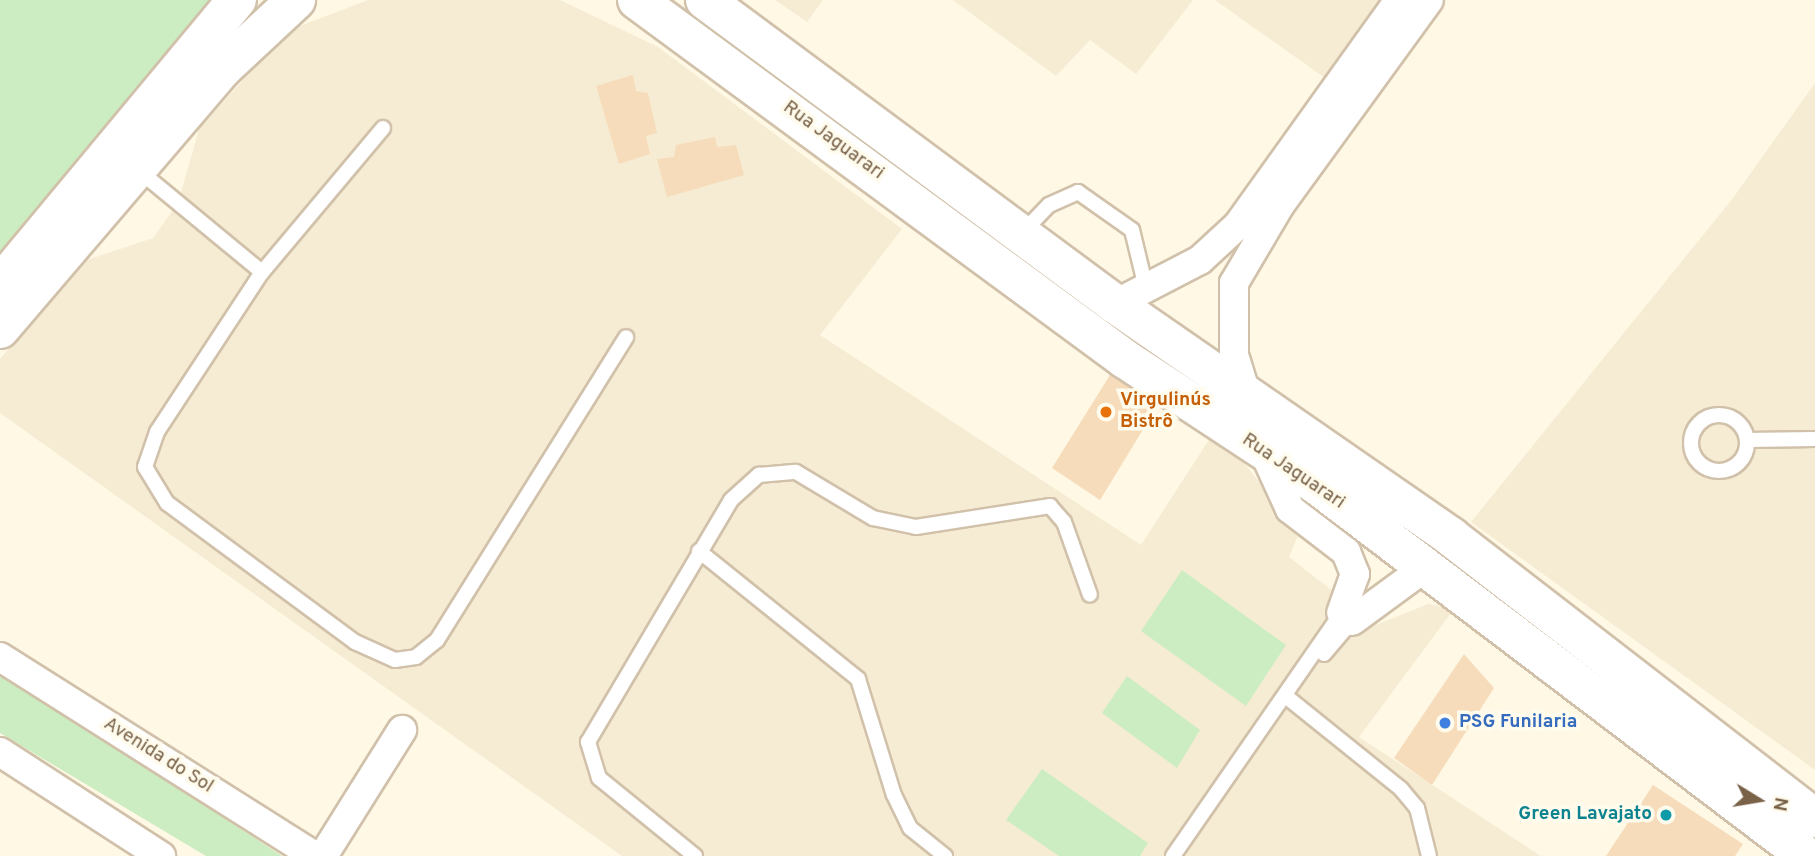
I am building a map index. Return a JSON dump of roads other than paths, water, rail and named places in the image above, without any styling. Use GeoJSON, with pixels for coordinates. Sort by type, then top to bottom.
{"type":"FeatureCollection","features":[{"type":"Feature","properties":{"kind":"main road"},"geometry":{"type":"LineString","coordinates":[[0,285],[237,0]]}},
{"type":"Feature","properties":{"kind":"main road"},"geometry":{"type":"LineString","coordinates":[[0,329],[243,46],[296,0]]}},
{"type":"Feature","properties":{"kind":"main road","name":"Rua Jaguarari"},"geometry":{"type":"LineString","coordinates":[[637,0],[1125,359],[1262,450],[1427,566],[1783,850]]}},
{"type":"Feature","properties":{"kind":"main road","name":"Rua Jaguarari"},"geometry":{"type":"LineString","coordinates":[[705,0],[1021,234],[1131,296],[1248,397],[1451,537],[1807,808]]}},
{"type":"Feature","properties":{"kind":"street"},"geometry":{"type":"LineString","coordinates":[[1131,296],[1200,260],[1238,225],[1415,2]]}},
{"type":"Feature","properties":{"kind":"street"},"geometry":{"type":"LineString","coordinates":[[1248,397],[1234,355],[1234,283],[1280,205],[1415,2]]}},
{"type":"Feature","properties":{"kind":"street"},"geometry":{"type":"LineString","coordinates":[[1200,260],[1234,283]]}},
{"type":"Feature","properties":{"kind":"street"},"geometry":{"type":"LineString","coordinates":[[1262,450],[1290,509],[1346,552],[1355,574],[1346,617]]}},
{"type":"Feature","properties":{"kind":"street"},"geometry":{"type":"LineString","coordinates":[[1346,617],[1427,566]]}},
{"type":"Feature","properties":{"kind":"street","name":"Avenida do Sol"},"geometry":{"type":"LineString","coordinates":[[0,657],[315,856]]}},
{"type":"Feature","properties":{"kind":"street"},"geometry":{"type":"LineString","coordinates":[[323,856],[402,730]]}},
{"type":"Feature","properties":{"kind":"street"},"geometry":{"type":"LineString","coordinates":[[0,752],[161,856]]}},
{"type":"Feature","properties":{"kind":"lane"},"geometry":{"type":"LineString","coordinates":[[383,128],[262,272],[158,432],[146,454],[148,476],[167,503],[355,642],[396,660],[422,655],[437,640],[626,337]]}},
{"type":"Feature","properties":{"kind":"lane"},"geometry":{"type":"LineString","coordinates":[[136,168],[262,272]]}},
{"type":"Feature","properties":{"kind":"lane"},"geometry":{"type":"LineString","coordinates":[[1021,234],[1049,205],[1078,192],[1132,230],[1131,296]]}},
{"type":"Feature","properties":{"kind":"lane"},"geometry":{"type":"LineString","coordinates":[[1724,417],[1738,423],[1747,440],[1741,463],[1720,472],[1697,460],[1690,436],[1705,418],[1724,417]]}},
{"type":"Feature","properties":{"kind":"lane"},"geometry":{"type":"LineString","coordinates":[[1747,440],[1815,439]]}},
{"type":"Feature","properties":{"kind":"lane"},"geometry":{"type":"LineString","coordinates":[[695,856],[599,778],[588,742],[731,500],[760,475],[796,472],[873,518],[916,527],[1050,506],[1064,522],[1090,595]]}},
{"type":"Feature","properties":{"kind":"lane"},"geometry":{"type":"LineString","coordinates":[[699,551],[858,678],[894,795],[911,828],[945,856]]}},
{"type":"Feature","properties":{"kind":"lane"},"geometry":{"type":"LineString","coordinates":[[1173,856],[1346,617]]}},
{"type":"Feature","properties":{"kind":"lane"},"geometry":{"type":"LineString","coordinates":[[1288,698],[1401,789],[1417,807],[1429,856]]}},
{"type":"Feature","properties":{"kind":"place","name":"Virgulinu´s Bistrô"},"geometry":{"type":"Point","coordinates":[1106,412]}},
{"type":"Feature","properties":{"kind":"place","name":"PSG Funilaria"},"geometry":{"type":"Point","coordinates":[1445,723]}},
{"type":"Feature","properties":{"kind":"place","name":"Green Lavajato"},"geometry":{"type":"Point","coordinates":[1666,815]}}]}
